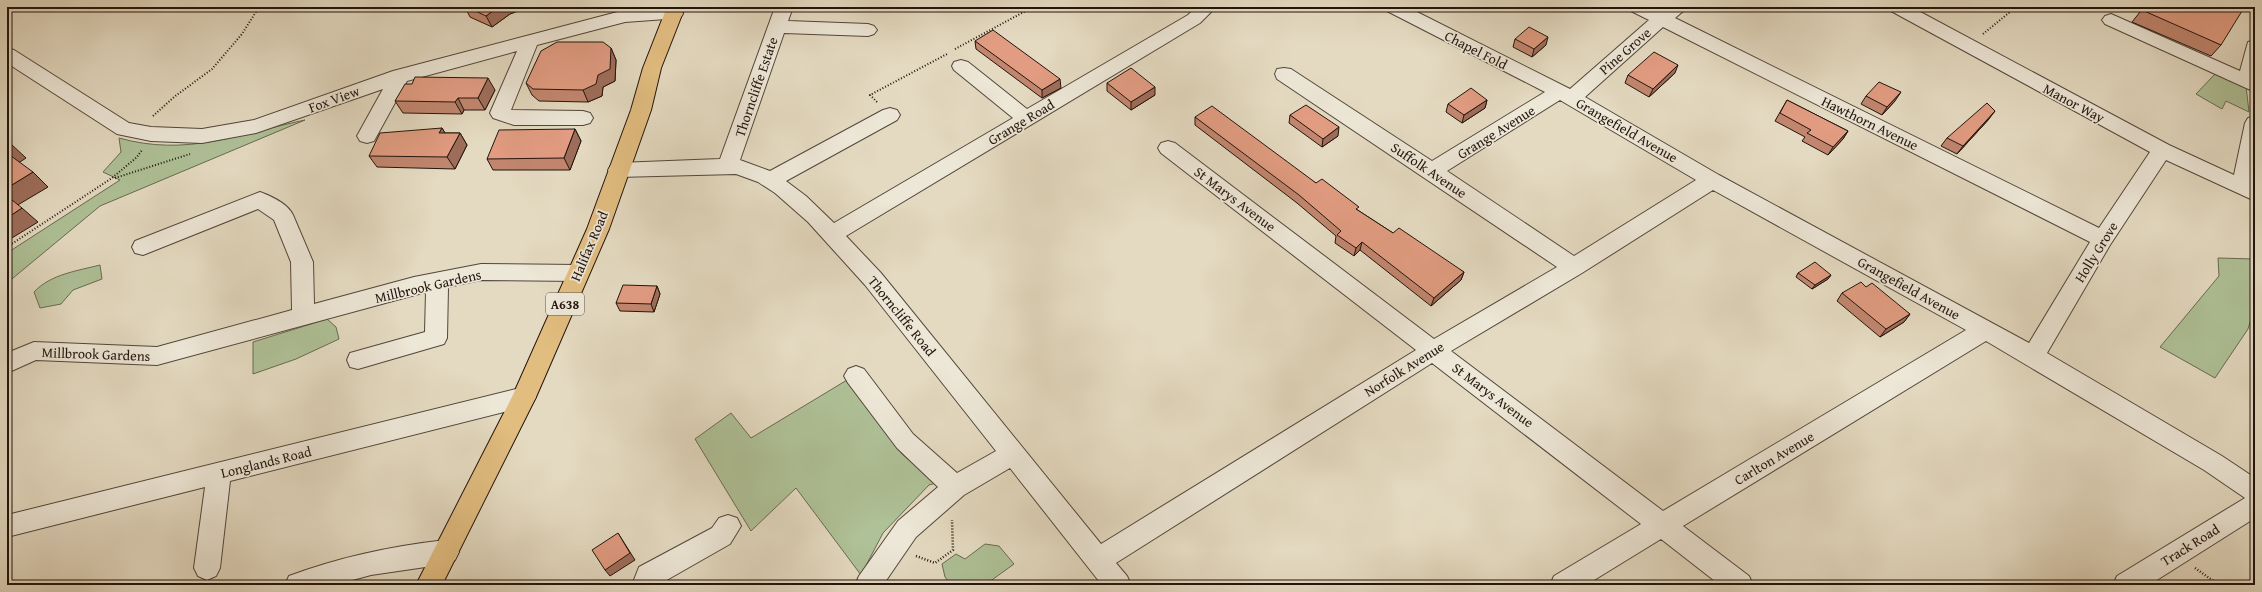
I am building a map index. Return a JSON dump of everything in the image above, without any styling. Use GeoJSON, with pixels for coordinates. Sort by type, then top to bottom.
{"type":"FeatureCollection","features":[{"type":"Feature","properties":{"kind":"main road","name":"Halifax Road"},"geometry":{"type":"LineString","coordinates":[[429,585],[524,396],[598,229],[618,170],[641,110],[652,68],[675,11]]}},
{"type":"Feature","properties":{"kind":"street","name":"Thorncliffe Estate"},"geometry":{"type":"LineString","coordinates":[[728,166],[784,7]]}},
{"type":"Feature","properties":{"kind":"street","name":"Grange Road"},"geometry":{"type":"LineString","coordinates":[[832,234],[1194,19],[1207,7]]}},
{"type":"Feature","properties":{"kind":"street","name":"Chapel Fold"},"geometry":{"type":"LineString","coordinates":[[1393,7],[1566,95]]}},
{"type":"Feature","properties":{"kind":"street","name":"Hawthorn Avenue"},"geometry":{"type":"LineString","coordinates":[[1636,7],[2103,239]]}},
{"type":"Feature","properties":{"kind":"street","name":"Pine Grove"},"geometry":{"type":"LineString","coordinates":[[1566,95],[1661,19],[1679,7]]}},
{"type":"Feature","properties":{"kind":"street","name":"Manor Way"},"geometry":{"type":"LineString","coordinates":[[1897,7],[2162,150],[2248,190]]}},
{"type":"Feature","properties":{"kind":"street","name":"Fox View"},"geometry":{"type":"LineString","coordinates":[[8,56],[124,129],[151,134],[202,136],[256,126],[400,76],[530,41],[625,16],[675,11]]}},
{"type":"Feature","properties":{"kind":"street"},"geometry":{"type":"LineString","coordinates":[[2111,20],[2255,84]]}},
{"type":"Feature","properties":{"kind":"street"},"geometry":{"type":"LineString","coordinates":[[777,27],[868,30]]}},
{"type":"Feature","properties":{"kind":"street"},"geometry":{"type":"LineString","coordinates":[[530,41],[500,114],[514,118],[583,118]]}},
{"type":"Feature","properties":{"kind":"street"},"geometry":{"type":"LineString","coordinates":[[2255,46],[2249,69],[2255,84]]}},
{"type":"Feature","properties":{"kind":"street"},"geometry":{"type":"LineString","coordinates":[[961,66],[1027,119]]}},
{"type":"Feature","properties":{"kind":"street","name":"Suffolk Avenue"},"geometry":{"type":"LineString","coordinates":[[1284,74],[1432,171],[1574,267]]}},
{"type":"Feature","properties":{"kind":"street"},"geometry":{"type":"LineString","coordinates":[[367,136],[400,76]]}},
{"type":"Feature","properties":{"kind":"street","name":"Grange Avenue"},"geometry":{"type":"LineString","coordinates":[[1432,171],[1566,95]]}},
{"type":"Feature","properties":{"kind":"street","name":"Grangefield Avenue"},"geometry":{"type":"LineString","coordinates":[[1566,95],[1712,180],[2033,356],[2213,463],[2255,491]]}},
{"type":"Feature","properties":{"kind":"street"},"geometry":{"type":"LineString","coordinates":[[770,180],[890,115]]}},
{"type":"Feature","properties":{"kind":"street"},"geometry":{"type":"LineString","coordinates":[[2248,190],[2255,122]]}},
{"type":"Feature","properties":{"kind":"street","name":"St Marys Avenue"},"geometry":{"type":"LineString","coordinates":[[1168,148],[1740,585]]}},
{"type":"Feature","properties":{"kind":"street","name":"Holly Grove"},"geometry":{"type":"LineString","coordinates":[[2033,356],[2103,239],[2162,150]]}},
{"type":"Feature","properties":{"kind":"street","name":"Thorncliffe Road"},"geometry":{"type":"LineString","coordinates":[[618,170],[728,166],[748,169],[770,180],[798,202],[832,234],[873,279],[1118,585]]}},
{"type":"Feature","properties":{"kind":"street","name":"Norfolk Avenue"},"geometry":{"type":"LineString","coordinates":[[1098,560],[1434,350],[1574,267],[1712,180]]}},
{"type":"Feature","properties":{"kind":"street"},"geometry":{"type":"LineString","coordinates":[[143,247],[260,200],[284,215],[302,262],[303,317]]}},
{"type":"Feature","properties":{"kind":"street","name":"Millbrook Gardens"},"geometry":{"type":"LineString","coordinates":[[7,364],[34,351],[157,356],[437,282],[481,272],[578,273]]}},
{"type":"Feature","properties":{"kind":"street"},"geometry":{"type":"LineString","coordinates":[[358,360],[436,338],[437,282]]}},
{"type":"Feature","properties":{"kind":"street","name":"Carlton Avenue"},"geometry":{"type":"LineString","coordinates":[[1563,585],[1985,330]]}},
{"type":"Feature","properties":{"kind":"street"},"geometry":{"type":"LineString","coordinates":[[856,376],[905,441],[948,492]]}},
{"type":"Feature","properties":{"kind":"street","name":"Longlands Road"},"geometry":{"type":"LineString","coordinates":[[7,526],[219,474],[524,396]]}},
{"type":"Feature","properties":{"kind":"street"},"geometry":{"type":"LineString","coordinates":[[868,585],[907,528],[948,492],[1012,454]]}},
{"type":"Feature","properties":{"kind":"street"},"geometry":{"type":"LineString","coordinates":[[207,568],[219,474]]}},
{"type":"Feature","properties":{"kind":"street","name":"Track Road"},"geometry":{"type":"LineString","coordinates":[[2126,585],[2255,505]]}},
{"type":"Feature","properties":{"kind":"street"},"geometry":{"type":"LineString","coordinates":[[645,585],[648,576],[721,536],[728,526]]}},
{"type":"Feature","properties":{"kind":"street"},"geometry":{"type":"LineString","coordinates":[[298,585],[314,579],[405,556],[446,552]]}},
{"type":"Feature","properties":{"kind":"path"},"geometry":{"type":"LineString","coordinates":[[7,247],[112,178],[137,157],[151,134],[149,119],[174,97],[212,69],[242,34],[259,7]]}},
{"type":"Feature","properties":{"kind":"path"},"geometry":{"type":"LineString","coordinates":[[1968,46],[2016,7]]}},
{"type":"Feature","properties":{"kind":"path"},"geometry":{"type":"LineString","coordinates":[[112,178],[194,153]]}},
{"type":"Feature","properties":{"kind":"path"},"geometry":{"type":"LineString","coordinates":[[895,547],[935,563],[953,550],[953,522],[948,492]]}},
{"type":"Feature","properties":{"kind":"path"},"geometry":{"type":"LineString","coordinates":[[2176,554],[2219,585]]}},
{"type":"Feature","properties":{"kind":"green space"},"geometry":{"type":"Polygon","coordinates":[[[2215,74],[2246,86],[2249,112],[2226,101],[2222,109],[2196,94],[2215,74]]]}},
{"type":"Feature","properties":{"kind":"green space"},"geometry":{"type":"Polygon","coordinates":[[[305,120],[100,206],[7,283],[7,253],[120,180],[103,172],[121,152],[119,138],[144,143],[167,145],[190,144],[235,137],[305,120]]]}},
{"type":"Feature","properties":{"kind":"green space"},"geometry":{"type":"Polygon","coordinates":[[[2218,258],[2255,259],[2255,307],[2248,329],[2215,378],[2160,347],[2219,276],[2218,258]]]}},
{"type":"Feature","properties":{"kind":"green space"},"geometry":{"type":"Polygon","coordinates":[[[100,265],[102,279],[73,290],[61,304],[40,308],[34,292],[41,286],[56,277],[73,271],[100,265]]]}},
{"type":"Feature","properties":{"kind":"green space"},"geometry":{"type":"Polygon","coordinates":[[[327,319],[336,327],[339,339],[296,359],[253,374],[253,342],[327,319]]]}},
{"type":"Feature","properties":{"kind":"green space"},"geometry":{"type":"Polygon","coordinates":[[[847,380],[902,454],[936,483],[929,485],[883,533],[861,575],[796,488],[751,531],[695,439],[731,413],[751,438],[847,380]]]}},
{"type":"Feature","properties":{"kind":"green space"},"geometry":{"type":"Polygon","coordinates":[[[985,544],[999,546],[1014,564],[985,585],[951,585],[945,577],[942,564],[956,554],[965,559],[985,544]]]}},
{"type":"Feature","properties":{"kind":"building"},"geometry":{"type":"Polygon","coordinates":[[[467,7],[498,7],[486,16],[467,7]]]}},
{"type":"Feature","properties":{"kind":"building"},"geometry":{"type":"Polygon","coordinates":[[[2144,7],[2232,7],[2242,11],[2221,45],[2142,10],[2144,7]]]}},
{"type":"Feature","properties":{"kind":"building"},"geometry":{"type":"Polygon","coordinates":[[[1529,27],[1548,37],[1534,49],[1515,39],[1529,27]]]}},
{"type":"Feature","properties":{"kind":"building"},"geometry":{"type":"Polygon","coordinates":[[[993,30],[1060,79],[1042,90],[975,41],[993,30]]]}},
{"type":"Feature","properties":{"kind":"building"},"geometry":{"type":"Polygon","coordinates":[[[557,42],[603,42],[611,48],[610,69],[598,75],[596,84],[583,90],[533,89],[526,83],[541,51],[557,42]]]}},
{"type":"Feature","properties":{"kind":"building"},"geometry":{"type":"Polygon","coordinates":[[[1654,52],[1678,65],[1653,89],[1628,75],[1654,52]]]}},
{"type":"Feature","properties":{"kind":"building"},"geometry":{"type":"Polygon","coordinates":[[[1131,68],[1155,87],[1131,102],[1107,83],[1131,68]]]}},
{"type":"Feature","properties":{"kind":"building"},"geometry":{"type":"Polygon","coordinates":[[[415,77],[488,78],[478,98],[458,98],[455,102],[395,101],[405,84],[412,84],[415,77]]]}},
{"type":"Feature","properties":{"kind":"building"},"geometry":{"type":"Polygon","coordinates":[[[1879,82],[1901,92],[1887,107],[1866,96],[1879,82]]]}},
{"type":"Feature","properties":{"kind":"building"},"geometry":{"type":"Polygon","coordinates":[[[1471,88],[1487,100],[1464,115],[1448,104],[1471,88]]]}},
{"type":"Feature","properties":{"kind":"building"},"geometry":{"type":"Polygon","coordinates":[[[1787,100],[1848,131],[1833,147],[1807,133],[1811,130],[1780,113],[1787,100]]]}},
{"type":"Feature","properties":{"kind":"building"},"geometry":{"type":"Polygon","coordinates":[[[1987,103],[1995,111],[1963,146],[1947,138],[1987,103]]]}},
{"type":"Feature","properties":{"kind":"building"},"geometry":{"type":"Polygon","coordinates":[[[1306,105],[1339,127],[1323,139],[1290,115],[1306,105]]]}},
{"type":"Feature","properties":{"kind":"building"},"geometry":{"type":"Polygon","coordinates":[[[1212,106],[1316,183],[1322,179],[1359,207],[1356,209],[1393,233],[1399,228],[1464,272],[1434,298],[1362,242],[1356,248],[1337,235],[1341,231],[1299,195],[1195,117],[1212,106]]]}},
{"type":"Feature","properties":{"kind":"building"},"geometry":{"type":"Polygon","coordinates":[[[442,128],[439,133],[460,133],[447,157],[369,156],[380,133],[442,128]]]}},
{"type":"Feature","properties":{"kind":"building"},"geometry":{"type":"Polygon","coordinates":[[[575,129],[564,158],[487,159],[499,130],[575,129]]]}},
{"type":"Feature","properties":{"kind":"building"},"geometry":{"type":"Polygon","coordinates":[[[7,153],[33,172],[7,188],[7,153]]]}},
{"type":"Feature","properties":{"kind":"building"},"geometry":{"type":"Polygon","coordinates":[[[7,196],[22,208],[7,218],[7,196]]]}},
{"type":"Feature","properties":{"kind":"building"},"geometry":{"type":"Polygon","coordinates":[[[1815,262],[1831,275],[1815,285],[1798,273],[1815,262]]]}},
{"type":"Feature","properties":{"kind":"building"},"geometry":{"type":"Polygon","coordinates":[[[1861,282],[1866,287],[1872,283],[1910,314],[1886,329],[1842,293],[1861,282]]]}},
{"type":"Feature","properties":{"kind":"building"},"geometry":{"type":"Polygon","coordinates":[[[623,285],[657,286],[651,304],[616,303],[623,285]]]}},
{"type":"Feature","properties":{"kind":"building"},"geometry":{"type":"Polygon","coordinates":[[[618,533],[630,553],[605,570],[592,550],[618,533]]]}}]}
